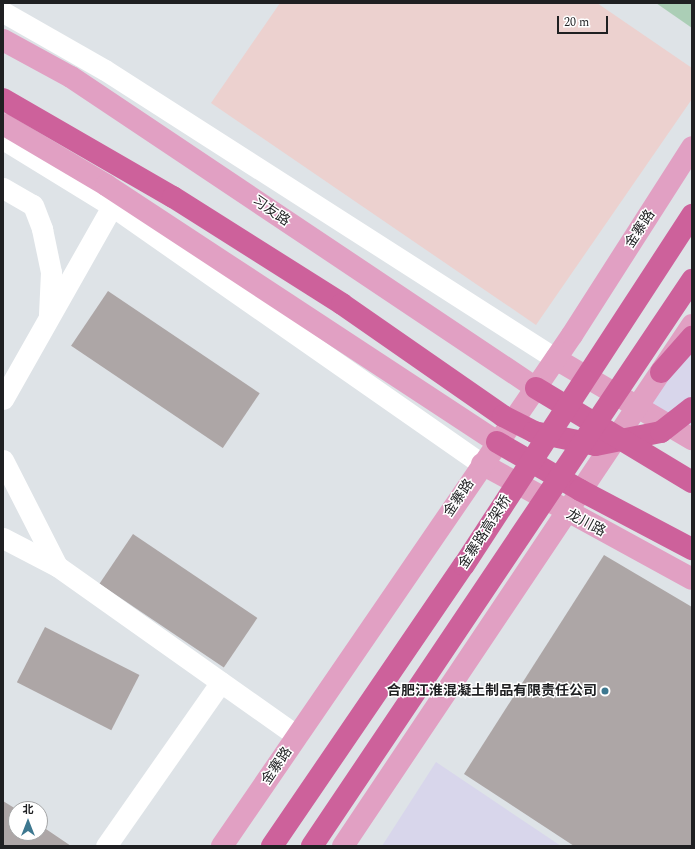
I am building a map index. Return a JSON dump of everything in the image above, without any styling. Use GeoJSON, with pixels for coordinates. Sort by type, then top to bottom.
{"type":"FeatureCollection","features":[{"type":"Feature","properties":{"kind":"highway"},"geometry":{"type":"LineString","coordinates":[[10,102],[173,197],[342,304],[503,416],[534,432],[596,445],[661,432],[692,408]]}},
{"type":"Feature","properties":{"kind":"highway","name":"金寨路高架桥"},"geometry":{"type":"LineString","coordinates":[[272,846],[464,565],[692,215]]}},
{"type":"Feature","properties":{"kind":"highway"},"geometry":{"type":"LineString","coordinates":[[312,846],[692,280]]}},
{"type":"Feature","properties":{"kind":"highway"},"geometry":{"type":"LineString","coordinates":[[661,372],[692,337]]}},
{"type":"Feature","properties":{"kind":"highway"},"geometry":{"type":"LineString","coordinates":[[536,388],[692,482]]}},
{"type":"Feature","properties":{"kind":"highway","name":"龙川路"},"geometry":{"type":"LineString","coordinates":[[497,442],[580,490],[692,549]]}},
{"type":"Feature","properties":{"kind":"main road","name":"习友路"},"geometry":{"type":"LineString","coordinates":[[3,40],[70,77],[536,388]]}},
{"type":"Feature","properties":{"kind":"main road"},"geometry":{"type":"LineString","coordinates":[[3,124],[115,200],[497,442]]}},
{"type":"Feature","properties":{"kind":"main road","name":"金寨路"},"geometry":{"type":"LineString","coordinates":[[222,846],[497,442],[556,359],[692,147]]}},
{"type":"Feature","properties":{"kind":"main road"},"geometry":{"type":"LineString","coordinates":[[343,846],[565,512],[692,325]]}},
{"type":"Feature","properties":{"kind":"main road"},"geometry":{"type":"LineString","coordinates":[[556,359],[692,439]]}},
{"type":"Feature","properties":{"kind":"main road","name":"龙川路"},"geometry":{"type":"LineString","coordinates":[[482,464],[565,512],[692,579]]}},
{"type":"Feature","properties":{"kind":"street"},"geometry":{"type":"LineString","coordinates":[[3,12],[105,70],[556,359]]}},
{"type":"Feature","properties":{"kind":"street"},"geometry":{"type":"LineString","coordinates":[[3,139],[115,200],[482,464]]}},
{"type":"Feature","properties":{"kind":"street"},"geometry":{"type":"LineString","coordinates":[[3,188],[33,204],[42,229],[51,272],[48,320]]}},
{"type":"Feature","properties":{"kind":"street"},"geometry":{"type":"LineString","coordinates":[[3,399],[115,200]]}},
{"type":"Feature","properties":{"kind":"street"},"geometry":{"type":"LineString","coordinates":[[3,460],[57,566]]}},
{"type":"Feature","properties":{"kind":"street"},"geometry":{"type":"LineString","coordinates":[[3,538],[57,566],[297,736]]}},
{"type":"Feature","properties":{"kind":"street"},"geometry":{"type":"LineString","coordinates":[[106,846],[221,682]]}},
{"type":"Feature","properties":{"kind":"shaded area"},"geometry":{"type":"Polygon","coordinates":[[[280,3],[597,3],[692,68],[692,99],[536,325],[211,103],[280,3]]]}},
{"type":"Feature","properties":{"kind":"shaded area"},"geometry":{"type":"Polygon","coordinates":[[[692,325],[692,439],[637,407],[692,325]]]}},
{"type":"Feature","properties":{"kind":"shaded area"},"geometry":{"type":"Polygon","coordinates":[[[436,762],[561,846],[382,846],[436,762]]]}},
{"type":"Feature","properties":{"kind":"green space"},"geometry":{"type":"Polygon","coordinates":[[[656,3],[692,3],[692,28],[656,3]]]}},
{"type":"Feature","properties":{"kind":"building"},"geometry":{"type":"Polygon","coordinates":[[[108,291],[260,393],[223,448],[71,346],[108,291]]]}},
{"type":"Feature","properties":{"kind":"building"},"geometry":{"type":"Polygon","coordinates":[[[133,534],[257,618],[224,668],[99,584],[133,534]]]}},
{"type":"Feature","properties":{"kind":"building","name":"合肥江淮混凝土制品有限责任公司"},"geometry":{"type":"Polygon","coordinates":[[[604,555],[692,607],[692,846],[574,846],[464,774],[604,555]]]}},
{"type":"Feature","properties":{"kind":"building"},"geometry":{"type":"Polygon","coordinates":[[[45,627],[139,675],[111,730],[17,682],[45,627]]]}},
{"type":"Feature","properties":{"kind":"building"},"geometry":{"type":"Polygon","coordinates":[[[3,801],[8,804],[8,841],[48,841],[48,830],[71,846],[3,846],[3,801]]]}},
{"type":"Feature","properties":{"kind":"place","name":"合肥江淮混凝土制品有限责任公司"},"geometry":{"type":"Point","coordinates":[605,691]}}]}
